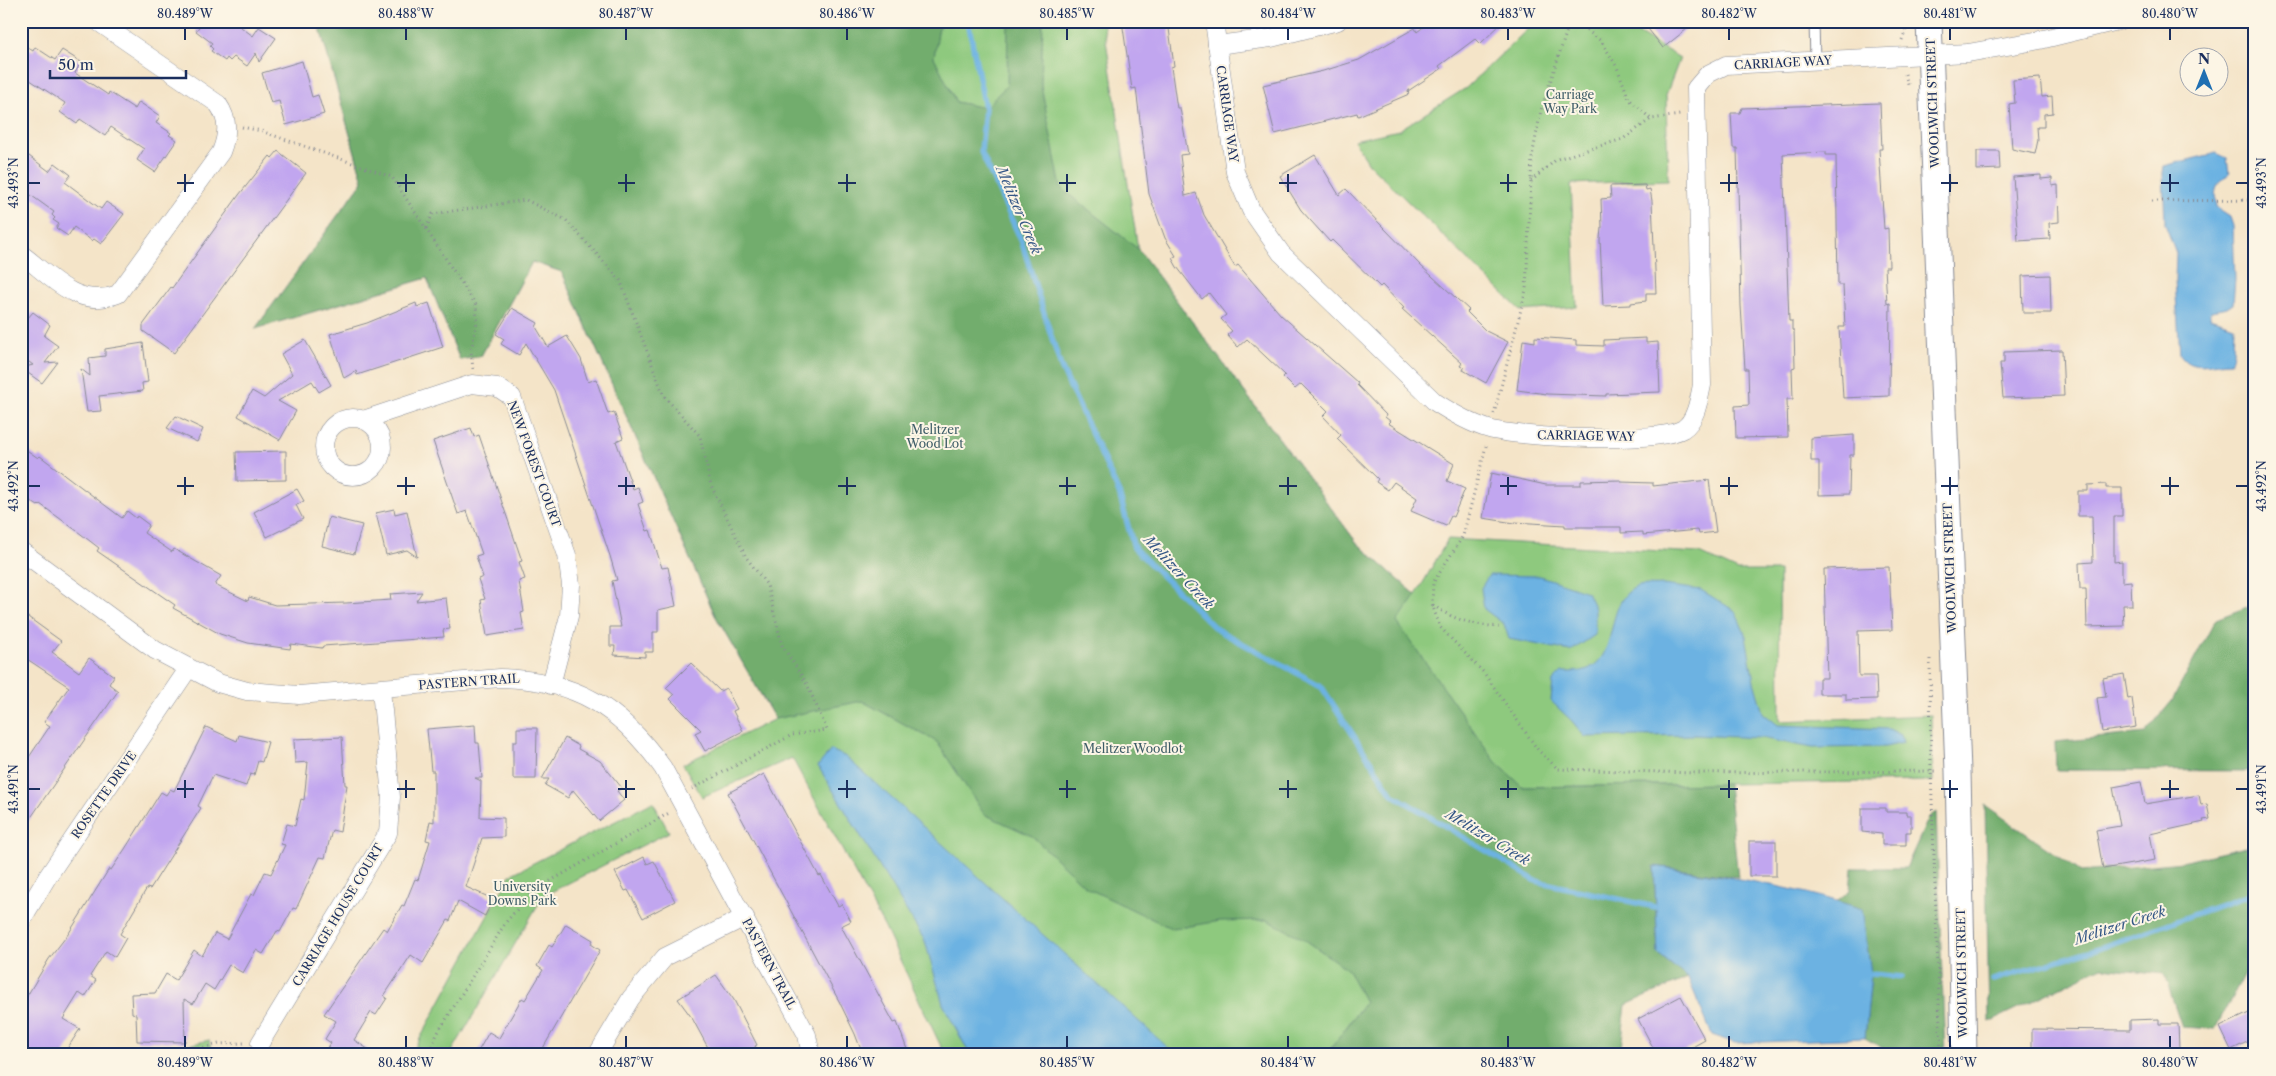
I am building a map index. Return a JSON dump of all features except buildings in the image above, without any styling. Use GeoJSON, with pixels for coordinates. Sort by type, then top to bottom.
{"type":"FeatureCollection","features":[{"type":"Feature","properties":{"kind":"street"},"geometry":{"type":"LineString","coordinates":[[21,254],[78,296],[100,299],[118,294],[221,152],[227,138],[224,114],[218,104],[97,21]]}},
{"type":"Feature","properties":{"kind":"street","name":"CARRIAGE WAY"},"geometry":{"type":"LineString","coordinates":[[1214,21],[1235,172],[1251,210],[1281,253],[1435,402],[1458,417],[1490,429],[1551,438],[1666,436],[1684,429],[1697,408],[1702,385],[1696,88],[1708,74],[1726,65],[1968,53],[2040,40],[2118,21]]}},
{"type":"Feature","properties":{"kind":"street"},"geometry":{"type":"LineString","coordinates":[[1217,45],[1271,38],[1338,21]]}},
{"type":"Feature","properties":{"kind":"street","name":"WOOLWICH STREET"},"geometry":{"type":"LineString","coordinates":[[1929,21],[1958,771],[1964,1055]]}},
{"type":"Feature","properties":{"kind":"street","name":"NEW FOREST COURT"},"geometry":{"type":"LineString","coordinates":[[363,420],[472,384],[497,387],[512,397],[567,555],[571,585],[569,616],[551,685]]}},
{"type":"Feature","properties":{"kind":"street","name":"PASTERN TRAIL"},"geometry":{"type":"LineString","coordinates":[[21,551],[155,650],[188,669],[218,683],[272,694],[299,696],[500,678],[526,678],[594,699],[621,718],[644,741],[663,768],[807,1035],[811,1055]]}},
{"type":"Feature","properties":{"kind":"street","name":"ROSETTE DRIVE"},"geometry":{"type":"LineString","coordinates":[[21,921],[48,876],[188,669]]}},
{"type":"Feature","properties":{"kind":"street","name":"CARRIAGE HOUSE COURT"},"geometry":{"type":"LineString","coordinates":[[260,1043],[388,833],[391,797],[381,689]]}},
{"type":"Feature","properties":{"kind":"street"},"geometry":{"type":"LineString","coordinates":[[597,1055],[631,998],[665,958],[744,917]]}},
{"type":"Feature","properties":{"kind":"lane"},"geometry":{"type":"LineString","coordinates":[[1814,21],[1816,61]]}},
{"type":"Feature","properties":{"kind":"path"},"geometry":{"type":"LineString","coordinates":[[1493,416],[1526,290],[1532,157],[1541,110],[1570,21]]}},
{"type":"Feature","properties":{"kind":"path"},"geometry":{"type":"LineString","coordinates":[[1575,21],[1601,42],[1617,67],[1629,99],[1651,119]]}},
{"type":"Feature","properties":{"kind":"path"},"geometry":{"type":"LineString","coordinates":[[1902,43],[1908,21]]}},
{"type":"Feature","properties":{"kind":"path"},"geometry":{"type":"LineString","coordinates":[[1906,74],[1911,95]]}},
{"type":"Feature","properties":{"kind":"path"},"geometry":{"type":"LineString","coordinates":[[1531,181],[1557,159],[1623,139],[1651,119],[1697,113]]}},
{"type":"Feature","properties":{"kind":"path"},"geometry":{"type":"LineString","coordinates":[[226,124],[261,131],[392,177],[476,305],[477,321],[471,351],[473,363],[472,384]]}},
{"type":"Feature","properties":{"kind":"path"},"geometry":{"type":"LineString","coordinates":[[2254,130],[2255,161]]}},
{"type":"Feature","properties":{"kind":"path"},"geometry":{"type":"LineString","coordinates":[[426,228],[433,214],[526,200],[566,220],[620,280],[664,396],[700,436],[711,485],[746,557],[767,585],[782,646],[807,684],[828,730],[792,734],[691,789]]}},
{"type":"Feature","properties":{"kind":"path"},"geometry":{"type":"LineString","coordinates":[[2152,201],[2255,200]]}},
{"type":"Feature","properties":{"kind":"path"},"geometry":{"type":"LineString","coordinates":[[1487,441],[1463,536],[1433,583],[1432,604],[1440,627],[1484,673],[1538,750],[1558,769],[1694,773],[1958,771]]}},
{"type":"Feature","properties":{"kind":"path"},"geometry":{"type":"LineString","coordinates":[[1432,604],[1449,617],[1477,625],[1499,627]]}},
{"type":"Feature","properties":{"kind":"path"},"geometry":{"type":"LineString","coordinates":[[1930,656],[1931,771],[1940,1055]]}},
{"type":"Feature","properties":{"kind":"path"},"geometry":{"type":"LineString","coordinates":[[428,1055],[437,1034],[506,922],[533,891],[670,813]]}},
{"type":"Feature","properties":{"kind":"path"},"geometry":{"type":"LineString","coordinates":[[169,1055],[219,1044],[260,1043]]}},
{"type":"Feature","properties":{"kind":"green space","name":"Melitzer Wood Lot"},"geometry":{"type":"Polygon","coordinates":[[[318,21],[1103,21],[1138,249],[1357,543],[1416,595],[1448,539],[1699,553],[1738,571],[1779,571],[1780,721],[1931,715],[1933,781],[1523,787],[1326,1055],[945,1055],[885,928],[792,758],[702,797],[683,764],[775,719],[715,615],[562,272],[532,262],[481,356],[460,360],[427,278],[255,329],[363,181],[318,21]]]}},
{"type":"Feature","properties":{"kind":"green space","name":"Melitzer Wood Lot"},"geometry":{"type":"Polygon","coordinates":[[[318,21],[940,21],[934,57],[956,102],[985,108],[1007,85],[1008,21],[1043,21],[1041,85],[1061,188],[1138,249],[1357,543],[1416,595],[1397,622],[1495,761],[1523,787],[1728,784],[1738,877],[1654,866],[1658,954],[1688,978],[1626,1005],[1621,1048],[1623,1055],[1326,1055],[1365,1002],[1348,970],[1304,939],[1267,920],[1220,921],[1173,929],[1087,888],[1032,836],[984,814],[937,742],[862,701],[775,719],[715,615],[562,272],[532,262],[481,356],[460,360],[427,278],[255,329],[363,181],[318,21]]]}},
{"type":"Feature","properties":{"kind":"green space","name":"Carriage Way Park"},"geometry":{"type":"Polygon","coordinates":[[[1536,21],[1618,21],[1680,58],[1666,95],[1668,180],[1571,184],[1577,307],[1521,311],[1369,164],[1354,140],[1399,130],[1466,88],[1536,21]]]}},
{"type":"Feature","properties":{"kind":"green space"},"geometry":{"type":"Polygon","coordinates":[[[2247,607],[2255,616],[2255,771],[2056,770],[2055,742],[2145,733],[2172,701],[2216,619],[2247,607]]]}},
{"type":"Feature","properties":{"kind":"green space","name":"University Downs Park"},"geometry":{"type":"Polygon","coordinates":[[[653,802],[669,832],[543,896],[450,1055],[411,1055],[510,875],[653,802]]]}},
{"type":"Feature","properties":{"kind":"green space"},"geometry":{"type":"Polygon","coordinates":[[[1985,805],[2081,872],[2182,862],[2245,847],[2255,847],[2255,954],[2215,1029],[2182,1027],[2164,974],[2102,967],[1989,1022],[1985,805]]]}},
{"type":"Feature","properties":{"kind":"green space"},"geometry":{"type":"Polygon","coordinates":[[[1936,812],[1945,1055],[1894,1055],[1865,1038],[1871,974],[1837,901],[1850,890],[1852,868],[1906,868],[1929,817],[1936,812]]]}},
{"type":"Feature","properties":{"kind":"green space"},"geometry":{"type":"Polygon","coordinates":[[[209,1040],[212,1055],[148,1055],[209,1040]]]}},
{"type":"Feature","properties":{"kind":"water"},"geometry":{"type":"Polygon","coordinates":[[[2216,153],[2227,158],[2229,173],[2217,188],[2215,200],[2216,208],[2230,217],[2233,226],[2235,279],[2233,304],[2227,308],[2211,311],[2210,318],[2234,326],[2233,353],[2231,362],[2203,365],[2190,363],[2180,354],[2175,281],[2176,253],[2165,224],[2163,173],[2164,166],[2216,153]]]}},
{"type":"Feature","properties":{"kind":"water"},"geometry":{"type":"Polygon","coordinates":[[[1489,575],[1540,576],[1587,592],[1595,609],[1595,635],[1571,651],[1509,639],[1504,624],[1484,609],[1481,588],[1489,575]]]}},
{"type":"Feature","properties":{"kind":"water"},"geometry":{"type":"Polygon","coordinates":[[[1663,585],[1701,590],[1735,611],[1746,636],[1754,682],[1763,713],[1778,725],[1889,729],[1901,735],[1903,743],[1885,747],[1813,748],[1761,738],[1694,735],[1585,737],[1572,721],[1551,701],[1553,681],[1562,672],[1582,671],[1594,665],[1603,656],[1619,605],[1626,595],[1639,586],[1663,585]]]}},
{"type":"Feature","properties":{"kind":"water"},"geometry":{"type":"Polygon","coordinates":[[[831,750],[846,757],[1176,1055],[970,1055],[943,1004],[925,941],[818,766],[831,750]]]}},
{"type":"Feature","properties":{"kind":"water"},"geometry":{"type":"Polygon","coordinates":[[[1654,866],[1785,888],[1862,909],[1871,974],[1865,1038],[1735,1043],[1712,1035],[1688,978],[1658,954],[1654,866]]]}},
{"type":"Feature","properties":{"kind":"waterway","name":"Melitzer Creek"},"geometry":{"type":"LineString","coordinates":[[968,21],[985,108],[981,152],[1021,240],[1061,367],[1119,493],[1134,548],[1216,629],[1321,686],[1392,794],[1536,881],[1655,907]]}},
{"type":"Feature","properties":{"kind":"waterway","name":"Melitzer Creek"},"geometry":{"type":"LineString","coordinates":[[1993,980],[2099,948],[2255,893]]}},
{"type":"Feature","properties":{"kind":"waterway"},"geometry":{"type":"LineString","coordinates":[[1871,974],[1902,977]]}},
{"type":"Feature","properties":{"kind":"park label","name":"Melitzer Woodlot"},"geometry":{"type":"Point","coordinates":[1133,749]}}]}
